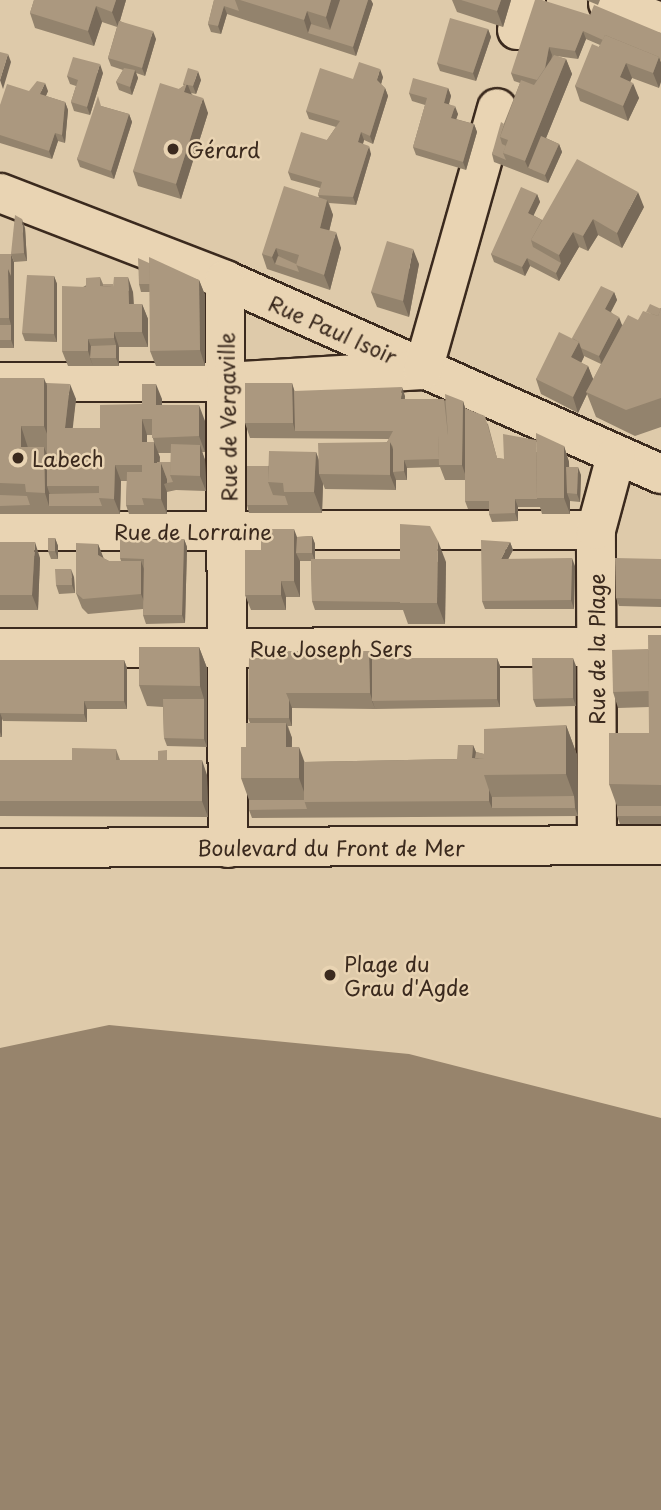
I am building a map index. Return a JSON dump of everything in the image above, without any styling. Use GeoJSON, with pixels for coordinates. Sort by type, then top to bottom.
{"type":"FeatureCollection","features":[{"type":"Feature","properties":{"kind":"street"},"geometry":{"type":"LineString","coordinates":[[608,3],[661,22]]}},
{"type":"Feature","properties":{"kind":"street"},"geometry":{"type":"LineString","coordinates":[[0,382],[226,382],[423,369],[497,108]]}},
{"type":"Feature","properties":{"kind":"street","name":"Rue Paul Isoir"},"geometry":{"type":"LineString","coordinates":[[0,193],[225,280],[661,474]]}},
{"type":"Feature","properties":{"kind":"street","name":"Rue de Vergaville"},"geometry":{"type":"LineString","coordinates":[[225,280],[228,848]]}},
{"type":"Feature","properties":{"kind":"street","name":"Rue de la Plage"},"geometry":{"type":"LineString","coordinates":[[597,845],[596,530],[616,456]]}},
{"type":"Feature","properties":{"kind":"street","name":"Rue de Lorraine"},"geometry":{"type":"LineString","coordinates":[[0,531],[596,530]]}},
{"type":"Feature","properties":{"kind":"street","name":"Rue Joseph Sers"},"geometry":{"type":"LineString","coordinates":[[0,648],[661,647]]}},
{"type":"Feature","properties":{"kind":"street","name":"Boulevard du Front de Mer"},"geometry":{"type":"LineString","coordinates":[[0,848],[661,845]]}},
{"type":"Feature","properties":{"kind":"shaded area"},"geometry":{"type":"Polygon","coordinates":[[[109,1025],[409,1054],[661,1118],[661,1510],[0,1510],[0,1048],[109,1025]]]}},
{"type":"Feature","properties":{"kind":"building"},"geometry":{"type":"Polygon","coordinates":[[[34,0],[116,0],[112,12],[96,6],[88,31],[30,13],[34,0]]]}},
{"type":"Feature","properties":{"kind":"building"},"geometry":{"type":"Polygon","coordinates":[[[214,0],[235,0],[239,11],[224,6],[218,26],[208,24],[214,0]]]}},
{"type":"Feature","properties":{"kind":"building"},"geometry":{"type":"Polygon","coordinates":[[[240,0],[331,0],[326,17],[307,11],[304,20],[240,0]]]}},
{"type":"Feature","properties":{"kind":"building"},"geometry":{"type":"Polygon","coordinates":[[[340,0],[368,0],[353,47],[308,33],[311,24],[330,30],[340,0]]]}},
{"type":"Feature","properties":{"kind":"building"},"geometry":{"type":"Polygon","coordinates":[[[461,0],[501,0],[497,11],[461,0]]]}},
{"type":"Feature","properties":{"kind":"building"},"geometry":{"type":"Polygon","coordinates":[[[535,0],[590,15],[594,5],[661,33],[661,62],[659,57],[605,35],[603,40],[583,31],[575,51],[549,47],[545,68],[537,80],[511,73],[535,0]]]}},
{"type":"Feature","properties":{"kind":"building"},"geometry":{"type":"Polygon","coordinates":[[[450,18],[488,29],[473,73],[437,63],[450,18]]]}},
{"type":"Feature","properties":{"kind":"building"},"geometry":{"type":"Polygon","coordinates":[[[119,21],[153,31],[142,68],[108,58],[119,21]]]}},
{"type":"Feature","properties":{"kind":"building"},"geometry":{"type":"Polygon","coordinates":[[[605,35],[659,57],[653,73],[626,63],[620,77],[633,83],[623,106],[575,86],[592,44],[599,47],[605,35]]]}},
{"type":"Feature","properties":{"kind":"building"},"geometry":{"type":"Polygon","coordinates":[[[0,52],[8,54],[0,80],[0,52]]]}},
{"type":"Feature","properties":{"kind":"building"},"geometry":{"type":"Polygon","coordinates":[[[554,55],[566,59],[525,161],[503,153],[508,140],[500,137],[521,80],[534,85],[554,55]]]}},
{"type":"Feature","properties":{"kind":"building"},"geometry":{"type":"Polygon","coordinates":[[[73,57],[100,64],[87,107],[71,102],[78,80],[67,76],[73,57]]]}},
{"type":"Feature","properties":{"kind":"building"},"geometry":{"type":"Polygon","coordinates":[[[359,62],[380,69],[377,80],[385,88],[370,136],[361,132],[358,142],[369,146],[353,197],[318,195],[322,182],[288,172],[301,132],[327,140],[340,121],[306,111],[320,68],[353,79],[359,62]]]}},
{"type":"Feature","properties":{"kind":"building"},"geometry":{"type":"Polygon","coordinates":[[[124,68],[135,70],[130,87],[116,82],[124,68]]]}},
{"type":"Feature","properties":{"kind":"building"},"geometry":{"type":"Polygon","coordinates":[[[188,68],[198,71],[193,86],[183,84],[188,68]]]}},
{"type":"Feature","properties":{"kind":"building"},"geometry":{"type":"Polygon","coordinates":[[[413,78],[448,88],[444,103],[455,106],[451,118],[474,124],[463,162],[413,147],[427,98],[409,93],[413,78]]]}},
{"type":"Feature","properties":{"kind":"building"},"geometry":{"type":"Polygon","coordinates":[[[37,81],[45,83],[40,94],[65,102],[62,135],[55,133],[49,151],[0,135],[0,105],[7,84],[29,91],[37,81]]]}},
{"type":"Feature","properties":{"kind":"building","name":"Gérard"},"geometry":{"type":"Polygon","coordinates":[[[160,83],[179,89],[187,83],[184,92],[203,98],[176,184],[133,171],[160,83]]]}},
{"type":"Feature","properties":{"kind":"building"},"geometry":{"type":"Polygon","coordinates":[[[98,96],[101,106],[129,114],[111,171],[77,159],[98,96]]]}},
{"type":"Feature","properties":{"kind":"building"},"geometry":{"type":"Polygon","coordinates":[[[501,122],[504,124],[500,137],[502,144],[506,146],[503,153],[506,160],[492,154],[501,122]]]}},
{"type":"Feature","properties":{"kind":"building"},"geometry":{"type":"Polygon","coordinates":[[[541,136],[559,144],[545,175],[528,168],[541,136]]]}},
{"type":"Feature","properties":{"kind":"building"},"geometry":{"type":"Polygon","coordinates":[[[577,159],[638,192],[617,233],[593,219],[583,236],[573,232],[559,255],[531,240],[577,159]]]}},
{"type":"Feature","properties":{"kind":"building"},"geometry":{"type":"Polygon","coordinates":[[[284,186],[327,200],[320,228],[336,232],[324,275],[296,265],[299,255],[276,248],[272,257],[262,254],[284,186]]]}},
{"type":"Feature","properties":{"kind":"building"},"geometry":{"type":"Polygon","coordinates":[[[521,187],[537,194],[528,213],[542,220],[531,240],[533,247],[561,263],[556,273],[527,258],[522,267],[491,254],[521,187]]]}},
{"type":"Feature","properties":{"kind":"building"},"geometry":{"type":"Polygon","coordinates":[[[15,215],[22,219],[24,253],[11,254],[15,215]]]}},
{"type":"Feature","properties":{"kind":"building"},"geometry":{"type":"Polygon","coordinates":[[[387,241],[413,249],[403,301],[371,292],[387,241]]]}},
{"type":"Feature","properties":{"kind":"building"},"geometry":{"type":"Polygon","coordinates":[[[0,254],[11,254],[11,276],[8,269],[0,269],[0,254]]]}},
{"type":"Feature","properties":{"kind":"building"},"geometry":{"type":"Polygon","coordinates":[[[278,256],[296,264],[299,272],[275,264],[278,256]]]}},
{"type":"Feature","properties":{"kind":"building"},"geometry":{"type":"Polygon","coordinates":[[[149,257],[199,280],[200,350],[150,351],[149,257]]]}},
{"type":"Feature","properties":{"kind":"building"},"geometry":{"type":"Polygon","coordinates":[[[138,258],[149,263],[150,284],[139,284],[138,258]]]}},
{"type":"Feature","properties":{"kind":"building"},"geometry":{"type":"Polygon","coordinates":[[[0,269],[8,269],[9,318],[0,318],[0,269]]]}},
{"type":"Feature","properties":{"kind":"building"},"geometry":{"type":"Polygon","coordinates":[[[27,275],[54,276],[54,334],[22,333],[27,275]]]}},
{"type":"Feature","properties":{"kind":"building"},"geometry":{"type":"Polygon","coordinates":[[[100,277],[100,286],[113,287],[114,277],[128,277],[129,304],[142,304],[142,332],[114,332],[114,338],[88,339],[88,351],[62,351],[62,286],[86,287],[86,278],[100,277]]]}},
{"type":"Feature","properties":{"kind":"building"},"geometry":{"type":"Polygon","coordinates":[[[601,286],[614,292],[605,309],[619,317],[599,356],[581,348],[579,342],[572,338],[601,286]]]}},
{"type":"Feature","properties":{"kind":"building"},"geometry":{"type":"Polygon","coordinates":[[[650,304],[661,309],[658,316],[646,312],[650,304]]]}},
{"type":"Feature","properties":{"kind":"building"},"geometry":{"type":"Polygon","coordinates":[[[661,308],[661,398],[626,410],[586,392],[628,315],[638,320],[643,311],[658,316],[661,308]]]}},
{"type":"Feature","properties":{"kind":"building"},"geometry":{"type":"Polygon","coordinates":[[[0,325],[11,325],[11,340],[0,340],[0,325]]]}},
{"type":"Feature","properties":{"kind":"building"},"geometry":{"type":"Polygon","coordinates":[[[559,332],[579,342],[571,357],[588,366],[573,397],[536,379],[559,332]]]}},
{"type":"Feature","properties":{"kind":"building"},"geometry":{"type":"Polygon","coordinates":[[[116,345],[116,358],[90,358],[91,346],[116,345]]]}},
{"type":"Feature","properties":{"kind":"building"},"geometry":{"type":"Polygon","coordinates":[[[0,378],[44,378],[44,426],[21,426],[21,447],[44,447],[45,493],[26,492],[25,484],[0,483],[0,378]]]}},
{"type":"Feature","properties":{"kind":"building"},"geometry":{"type":"Polygon","coordinates":[[[47,383],[70,384],[65,428],[100,428],[100,405],[142,404],[142,384],[156,384],[156,405],[199,405],[199,436],[152,438],[152,419],[142,419],[142,442],[154,442],[154,463],[161,463],[161,499],[142,498],[142,465],[115,465],[114,499],[99,498],[99,486],[47,486],[47,383]]]}},
{"type":"Feature","properties":{"kind":"building"},"geometry":{"type":"Polygon","coordinates":[[[245,383],[292,383],[293,423],[245,423],[245,383]]]}},
{"type":"Feature","properties":{"kind":"building"},"geometry":{"type":"Polygon","coordinates":[[[402,387],[401,399],[444,399],[448,435],[438,435],[439,459],[404,460],[404,471],[393,472],[393,447],[387,442],[393,431],[295,431],[294,391],[402,387]]]}},
{"type":"Feature","properties":{"kind":"building"},"geometry":{"type":"Polygon","coordinates":[[[445,394],[463,401],[462,465],[439,465],[438,435],[448,435],[445,394]]]}},
{"type":"Feature","properties":{"kind":"building"},"geometry":{"type":"Polygon","coordinates":[[[465,408],[485,416],[497,458],[504,459],[503,434],[536,440],[537,499],[515,499],[515,513],[489,514],[489,501],[465,501],[465,408]]]}},
{"type":"Feature","properties":{"kind":"building"},"geometry":{"type":"Polygon","coordinates":[[[536,433],[564,446],[564,498],[537,498],[536,433]]]}},
{"type":"Feature","properties":{"kind":"building"},"geometry":{"type":"Polygon","coordinates":[[[390,442],[390,475],[319,474],[318,443],[390,442]]]}},
{"type":"Feature","properties":{"kind":"building"},"geometry":{"type":"Polygon","coordinates":[[[171,444],[200,445],[200,476],[170,475],[171,444]]]}},
{"type":"Feature","properties":{"kind":"building"},"geometry":{"type":"Polygon","coordinates":[[[269,451],[316,452],[314,492],[284,492],[283,483],[268,482],[269,451]]]}},
{"type":"Feature","properties":{"kind":"building"},"geometry":{"type":"Polygon","coordinates":[[[157,462],[171,462],[170,475],[173,482],[167,483],[161,463],[157,462]]]}},
{"type":"Feature","properties":{"kind":"building"},"geometry":{"type":"Polygon","coordinates":[[[247,466],[268,466],[268,482],[273,495],[285,496],[288,505],[247,505],[247,466]]]}},
{"type":"Feature","properties":{"kind":"building"},"geometry":{"type":"Polygon","coordinates":[[[566,467],[578,467],[577,494],[567,493],[566,467]]]}},
{"type":"Feature","properties":{"kind":"building"},"geometry":{"type":"Polygon","coordinates":[[[127,472],[142,472],[144,505],[126,505],[127,472]]]}},
{"type":"Feature","properties":{"kind":"building"},"geometry":{"type":"Polygon","coordinates":[[[99,493],[102,506],[49,506],[49,494],[99,493]]]}},
{"type":"Feature","properties":{"kind":"building"},"geometry":{"type":"Polygon","coordinates":[[[0,495],[27,496],[30,505],[0,506],[0,495]]]}},
{"type":"Feature","properties":{"kind":"building"},"geometry":{"type":"Polygon","coordinates":[[[400,524],[430,526],[438,541],[437,603],[400,603],[400,524]]]}},
{"type":"Feature","properties":{"kind":"building"},"geometry":{"type":"Polygon","coordinates":[[[261,529],[294,529],[294,581],[281,581],[281,595],[245,595],[245,550],[261,550],[261,529]]]}},
{"type":"Feature","properties":{"kind":"building"},"geometry":{"type":"Polygon","coordinates":[[[312,536],[312,553],[296,553],[297,537],[312,536]]]}},
{"type":"Feature","properties":{"kind":"building"},"geometry":{"type":"Polygon","coordinates":[[[48,538],[55,538],[55,551],[48,551],[48,538]]]}},
{"type":"Feature","properties":{"kind":"building"},"geometry":{"type":"Polygon","coordinates":[[[120,539],[184,539],[182,615],[143,615],[144,559],[120,558],[120,539]]]}},
{"type":"Feature","properties":{"kind":"building"},"geometry":{"type":"Polygon","coordinates":[[[481,540],[510,542],[501,559],[572,558],[571,600],[482,601],[481,540]]]}},
{"type":"Feature","properties":{"kind":"building"},"geometry":{"type":"Polygon","coordinates":[[[0,542],[35,542],[32,595],[0,595],[0,542]]]}},
{"type":"Feature","properties":{"kind":"building"},"geometry":{"type":"Polygon","coordinates":[[[76,543],[98,544],[98,555],[109,561],[141,561],[141,594],[83,599],[76,593],[76,543]]]}},
{"type":"Feature","properties":{"kind":"building"},"geometry":{"type":"Polygon","coordinates":[[[615,558],[661,559],[661,599],[616,598],[615,558]]]}},
{"type":"Feature","properties":{"kind":"building"},"geometry":{"type":"Polygon","coordinates":[[[311,559],[400,559],[400,602],[312,601],[311,559]]]}},
{"type":"Feature","properties":{"kind":"building"},"geometry":{"type":"Polygon","coordinates":[[[55,569],[71,569],[72,585],[56,585],[55,569]]]}},
{"type":"Feature","properties":{"kind":"building"},"geometry":{"type":"Polygon","coordinates":[[[648,635],[661,635],[661,785],[609,784],[609,733],[649,733],[648,635]]]}},
{"type":"Feature","properties":{"kind":"building"},"geometry":{"type":"Polygon","coordinates":[[[139,647],[199,647],[200,686],[139,685],[139,647]]]}},
{"type":"Feature","properties":{"kind":"building"},"geometry":{"type":"Polygon","coordinates":[[[648,649],[649,691],[613,692],[612,650],[648,649]]]}},
{"type":"Feature","properties":{"kind":"building"},"geometry":{"type":"Polygon","coordinates":[[[286,651],[369,651],[370,693],[286,693],[286,651]]]}},
{"type":"Feature","properties":{"kind":"building"},"geometry":{"type":"Polygon","coordinates":[[[249,658],[286,658],[289,718],[248,718],[249,658]]]}},
{"type":"Feature","properties":{"kind":"building"},"geometry":{"type":"Polygon","coordinates":[[[372,658],[497,658],[497,699],[372,701],[372,658]]]}},
{"type":"Feature","properties":{"kind":"building"},"geometry":{"type":"Polygon","coordinates":[[[532,658],[573,658],[573,698],[533,699],[532,658]]]}},
{"type":"Feature","properties":{"kind":"building"},"geometry":{"type":"Polygon","coordinates":[[[0,660],[124,660],[124,701],[84,701],[84,714],[0,713],[0,660]]]}},
{"type":"Feature","properties":{"kind":"building"},"geometry":{"type":"Polygon","coordinates":[[[163,699],[204,699],[204,739],[164,738],[163,699]]]}},
{"type":"Feature","properties":{"kind":"building"},"geometry":{"type":"Polygon","coordinates":[[[246,723],[286,723],[286,747],[246,747],[246,723]]]}},
{"type":"Feature","properties":{"kind":"building"},"geometry":{"type":"Polygon","coordinates":[[[566,725],[566,774],[484,775],[484,729],[566,725]]]}},
{"type":"Feature","properties":{"kind":"building"},"geometry":{"type":"Polygon","coordinates":[[[458,745],[473,745],[472,758],[484,759],[489,801],[304,802],[304,762],[457,759],[458,745]]]}},
{"type":"Feature","properties":{"kind":"building"},"geometry":{"type":"Polygon","coordinates":[[[241,747],[299,747],[299,778],[241,778],[241,747]]]}},
{"type":"Feature","properties":{"kind":"building"},"geometry":{"type":"Polygon","coordinates":[[[72,748],[116,749],[116,760],[158,760],[158,751],[167,750],[167,760],[202,760],[202,801],[0,801],[0,760],[72,760],[72,748]]]}},
{"type":"Feature","properties":{"kind":"building"},"geometry":{"type":"Polygon","coordinates":[[[476,752],[484,754],[484,759],[475,758],[476,752]]]}},
{"type":"Feature","properties":{"kind":"building"},"geometry":{"type":"Polygon","coordinates":[[[574,796],[575,808],[492,808],[492,797],[574,796]]]}},
{"type":"Feature","properties":{"kind":"building"},"geometry":{"type":"Polygon","coordinates":[[[249,800],[304,800],[307,809],[249,810],[249,800]]]}},
{"type":"Feature","properties":{"kind":"building"},"geometry":{"type":"Polygon","coordinates":[[[617,806],[661,806],[661,816],[617,816],[617,806]]]}},
{"type":"Feature","properties":{"kind":"place","name":"Gérard"},"geometry":{"type":"Point","coordinates":[173,149]}},
{"type":"Feature","properties":{"kind":"place","name":"Labech"},"geometry":{"type":"Point","coordinates":[18,458]}},
{"type":"Feature","properties":{"kind":"place","name":"Plage du Grau d'Agde"},"geometry":{"type":"Point","coordinates":[330,975]}}]}
